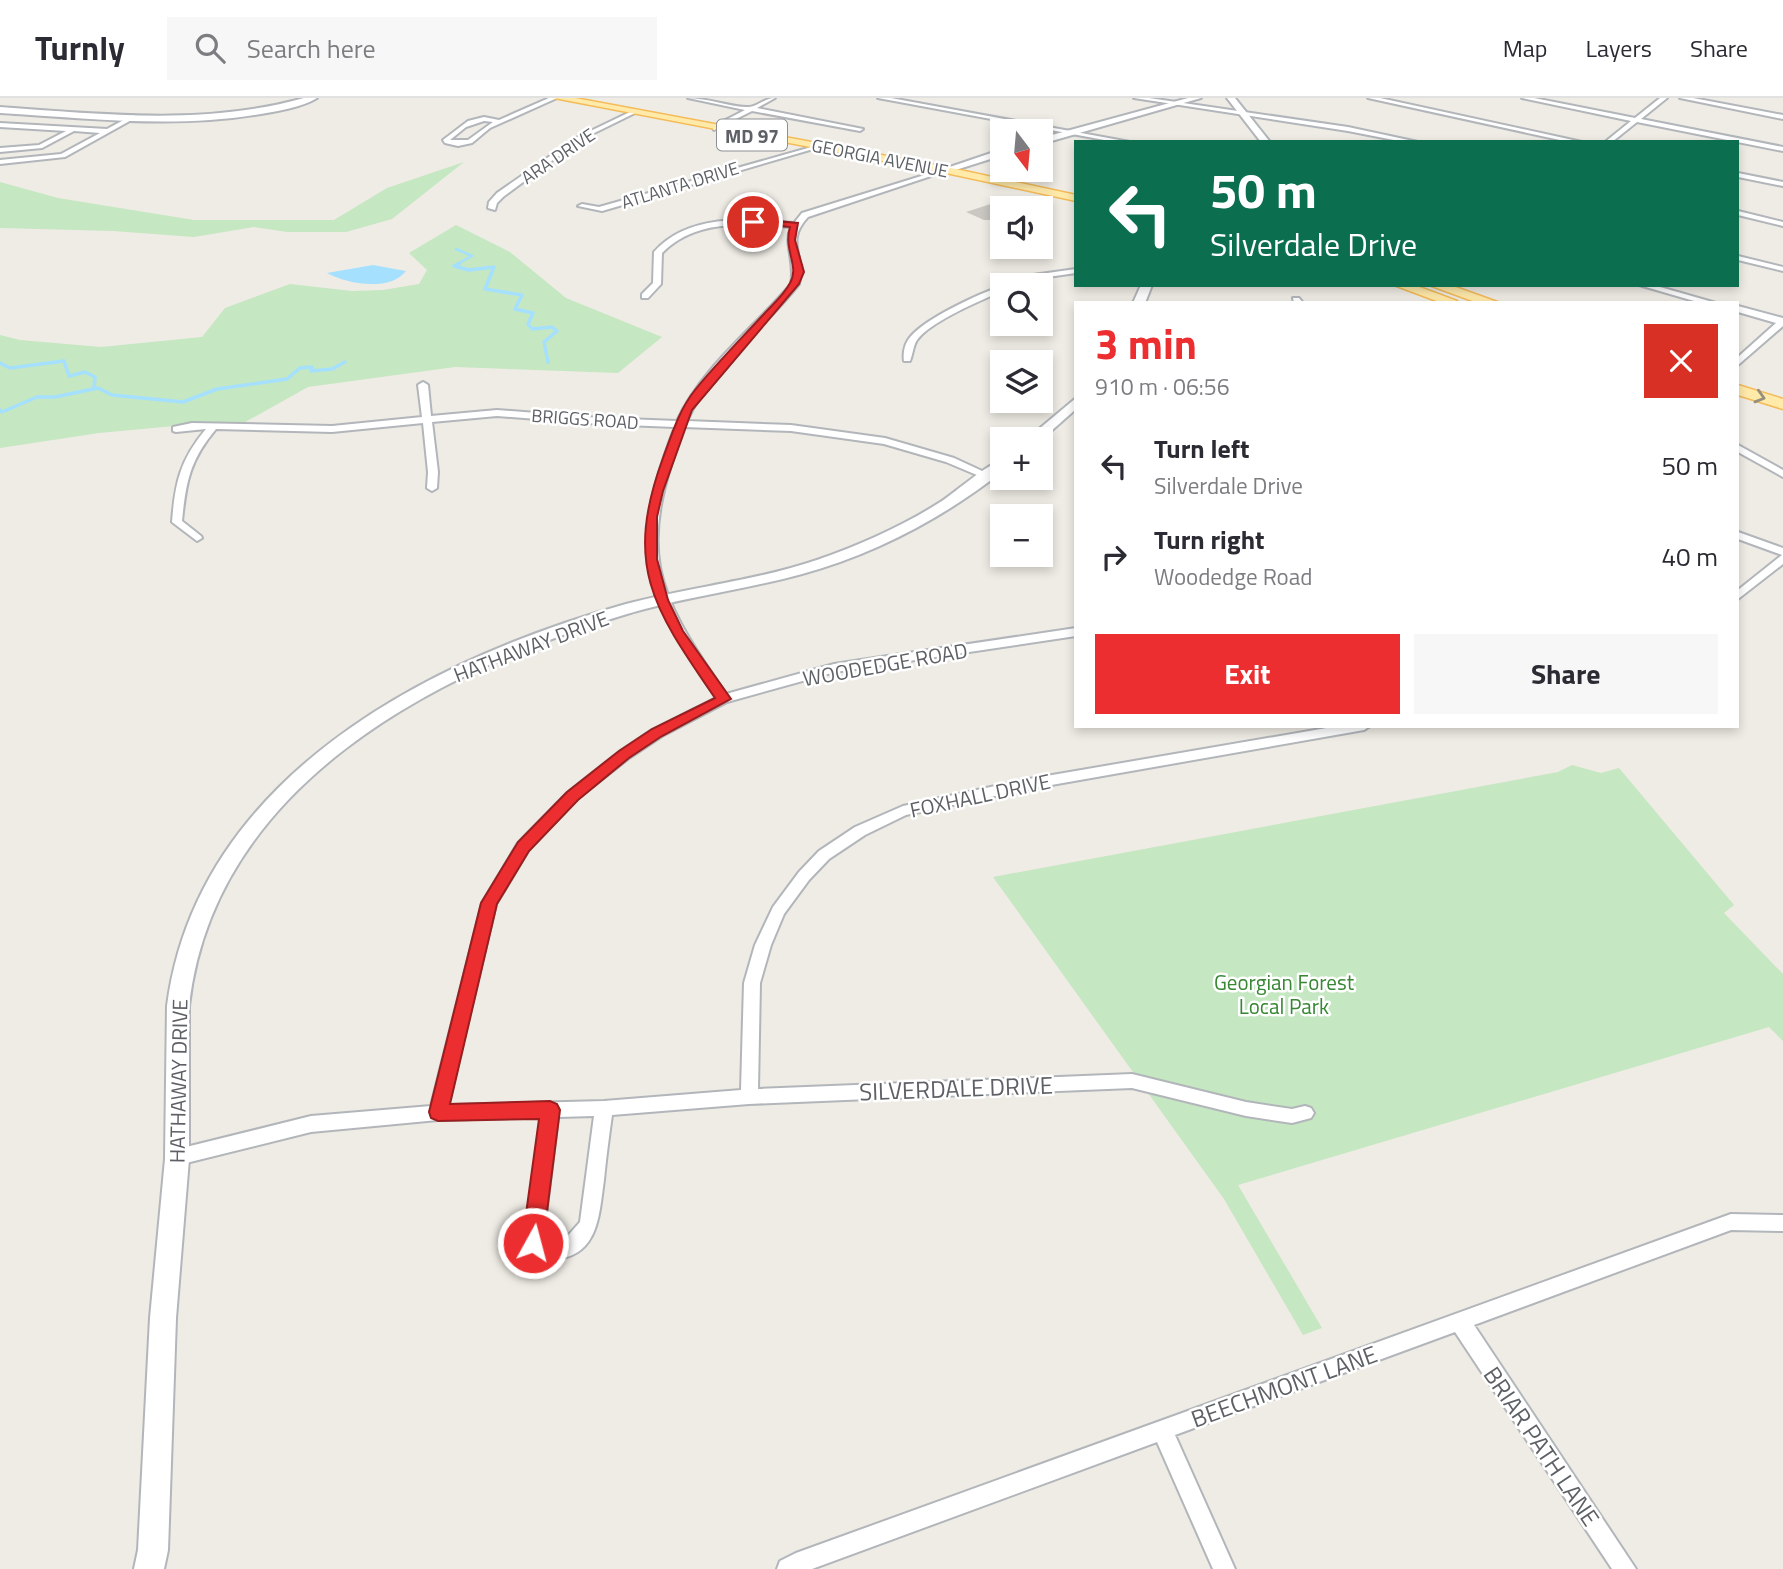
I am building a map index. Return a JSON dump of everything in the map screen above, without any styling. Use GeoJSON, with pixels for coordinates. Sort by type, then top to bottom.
{"type":"FeatureCollection","features":[{"type":"Feature","properties":{"kind":"main road","name":"GEORGIA AVENUE"},"geometry":{"type":"LineString","coordinates":[[556,98],[946,170],[1074,198]]}},
{"type":"Feature","properties":{"kind":"main road","name":"GEORGIA AVENUE"},"geometry":{"type":"LineString","coordinates":[[597,98],[959,165],[1074,190]]}},
{"type":"Feature","properties":{"kind":"main road"},"geometry":{"type":"LineString","coordinates":[[1406,287],[1449,301]]}},
{"type":"Feature","properties":{"kind":"main road"},"geometry":{"type":"LineString","coordinates":[[1441,287],[1487,301]]}},
{"type":"Feature","properties":{"kind":"main road"},"geometry":{"type":"LineString","coordinates":[[1739,377],[1783,390]]}},
{"type":"Feature","properties":{"kind":"main road"},"geometry":{"type":"LineString","coordinates":[[1739,390],[1783,404]]}},
{"type":"Feature","properties":{"kind":"street"},"geometry":{"type":"LineString","coordinates":[[0,110],[192,119],[278,110],[313,98]]}},
{"type":"Feature","properties":{"kind":"street"},"geometry":{"type":"LineString","coordinates":[[498,122],[478,119],[460,128],[446,140],[464,144],[498,122],[556,98]]}},
{"type":"Feature","properties":{"kind":"street"},"geometry":{"type":"LineString","coordinates":[[691,98],[860,129]]}},
{"type":"Feature","properties":{"kind":"street"},"geometry":{"type":"LineString","coordinates":[[714,128],[772,98]]}},
{"type":"Feature","properties":{"kind":"street"},"geometry":{"type":"LineString","coordinates":[[881,98],[1119,140]]}},
{"type":"Feature","properties":{"kind":"street"},"geometry":{"type":"LineString","coordinates":[[1137,98],[1405,140]]}},
{"type":"Feature","properties":{"kind":"street"},"geometry":{"type":"LineString","coordinates":[[1054,137],[1196,98]]}},
{"type":"Feature","properties":{"kind":"street"},"geometry":{"type":"LineString","coordinates":[[1231,98],[1264,140]]}},
{"type":"Feature","properties":{"kind":"street"},"geometry":{"type":"LineString","coordinates":[[1371,98],[1570,140]]}},
{"type":"Feature","properties":{"kind":"street"},"geometry":{"type":"LineString","coordinates":[[1525,98],[1737,140]]}},
{"type":"Feature","properties":{"kind":"street"},"geometry":{"type":"LineString","coordinates":[[1610,140],[1664,98]]}},
{"type":"Feature","properties":{"kind":"street"},"geometry":{"type":"LineString","coordinates":[[1682,98],[1783,117]]}},
{"type":"Feature","properties":{"kind":"street","name":"ARA DRIVE"},"geometry":{"type":"LineString","coordinates":[[492,208],[493,202],[500,195],[578,139],[632,113]]}},
{"type":"Feature","properties":{"kind":"street"},"geometry":{"type":"LineString","coordinates":[[0,162],[63,156],[134,117]]}},
{"type":"Feature","properties":{"kind":"street"},"geometry":{"type":"LineString","coordinates":[[0,125],[108,131]]}},
{"type":"Feature","properties":{"kind":"street"},"geometry":{"type":"LineString","coordinates":[[0,150],[40,147],[73,129]]}},
{"type":"Feature","properties":{"kind":"street"},"geometry":{"type":"LineString","coordinates":[[1739,140],[1783,149]]}},
{"type":"Feature","properties":{"kind":"street","name":"ATLANTA DRIVE"},"geometry":{"type":"LineString","coordinates":[[582,206],[599,209],[817,147]]}},
{"type":"Feature","properties":{"kind":"street"},"geometry":{"type":"LineString","coordinates":[[723,699],[676,631],[662,600],[651,559],[651,517],[657,491],[687,410],[698,393],[795,284],[799,272],[790,240],[795,225],[816,210],[990,156]]}},
{"type":"Feature","properties":{"kind":"street"},"geometry":{"type":"LineString","coordinates":[[1739,175],[1783,184]]}},
{"type":"Feature","properties":{"kind":"street"},"geometry":{"type":"LineString","coordinates":[[1739,213],[1783,223]]}},
{"type":"Feature","properties":{"kind":"street"},"geometry":{"type":"LineString","coordinates":[[645,296],[657,284],[655,259],[658,252],[670,240],[682,234],[729,223],[795,225]]}},
{"type":"Feature","properties":{"kind":"street"},"geometry":{"type":"LineString","coordinates":[[1739,258],[1783,269]]}},
{"type":"Feature","properties":{"kind":"street"},"geometry":{"type":"LineString","coordinates":[[1053,275],[1074,271]]}},
{"type":"Feature","properties":{"kind":"street"},"geometry":{"type":"LineString","coordinates":[[1651,287],[1704,301]]}},
{"type":"Feature","properties":{"kind":"street"},"geometry":{"type":"LineString","coordinates":[[906,359],[911,341],[919,334],[957,309],[990,294]]}},
{"type":"Feature","properties":{"kind":"street"},"geometry":{"type":"LineString","coordinates":[[1739,309],[1783,321]]}},
{"type":"Feature","properties":{"kind":"street"},"geometry":{"type":"LineString","coordinates":[[1739,361],[1783,321]]}},
{"type":"Feature","properties":{"kind":"street"},"geometry":{"type":"LineString","coordinates":[[423,385],[432,488]]}},
{"type":"Feature","properties":{"kind":"street"},"geometry":{"type":"LineString","coordinates":[[1048,427],[1074,404]]}},
{"type":"Feature","properties":{"kind":"street","name":"BRIGGS ROAD"},"geometry":{"type":"LineString","coordinates":[[176,429],[373,427],[497,413],[600,421],[792,428],[848,434],[990,469]]}},
{"type":"Feature","properties":{"kind":"street"},"geometry":{"type":"LineString","coordinates":[[197,538],[177,522],[181,475],[188,458],[213,427]]}},
{"type":"Feature","properties":{"kind":"street"},"geometry":{"type":"LineString","coordinates":[[1739,449],[1783,474]]}},
{"type":"Feature","properties":{"kind":"street","name":"HATHAWAY DRIVE"},"geometry":{"type":"LineString","coordinates":[[149,1569],[153,1550],[163,1316],[178,1157],[176,1032],[181,982],[206,900],[223,866],[244,835],[279,796],[317,761],[405,701],[492,657],[579,624],[662,600],[773,577],[835,559],[930,516],[990,474]]}},
{"type":"Feature","properties":{"kind":"street"},"geometry":{"type":"LineString","coordinates":[[1739,535],[1783,552]]}},
{"type":"Feature","properties":{"kind":"street"},"geometry":{"type":"LineString","coordinates":[[1739,595],[1783,558]]}},
{"type":"Feature","properties":{"kind":"street","name":"WOODEDGE ROAD"},"geometry":{"type":"LineString","coordinates":[[438,1112],[489,903],[523,846],[572,796],[624,754],[657,733],[723,699],[834,668],[1074,632]]}},
{"type":"Feature","properties":{"kind":"street","name":"FOXHALL DRIVE"},"geometry":{"type":"LineString","coordinates":[[750,1097],[752,983],[763,945],[778,911],[804,876],[824,855],[860,831],[903,811],[1023,785],[1352,728]]}},
{"type":"Feature","properties":{"kind":"street","name":"SILVERDALE DRIVE"},"geometry":{"type":"LineString","coordinates":[[178,1157],[311,1124],[438,1112],[604,1108],[750,1097],[1132,1081],[1247,1109],[1292,1116],[1305,1113]]}},
{"type":"Feature","properties":{"kind":"street"},"geometry":{"type":"LineString","coordinates":[[550,1110],[533,1243],[543,1251],[565,1251],[579,1241],[589,1224],[604,1108]]}},
{"type":"Feature","properties":{"kind":"street","name":"BEECHMONT LANE"},"geometry":{"type":"LineString","coordinates":[[788,1569],[1731,1222],[1783,1223]]}},
{"type":"Feature","properties":{"kind":"street","name":"BRIAR PATH LANE"},"geometry":{"type":"LineString","coordinates":[[1460,1322],[1625,1569]]}},
{"type":"Feature","properties":{"kind":"street"},"geometry":{"type":"LineString","coordinates":[[1162,1431],[1224,1569]]}},
{"type":"Feature","properties":{"kind":"green space"},"geometry":{"type":"Polygon","coordinates":[[[464,162],[392,219],[346,232],[287,232],[254,227],[194,237],[113,231],[0,228],[0,182],[58,198],[194,220],[334,220],[387,188],[464,162]]]}},
{"type":"Feature","properties":{"kind":"green space"},"geometry":{"type":"Polygon","coordinates":[[[456,225],[510,252],[566,298],[662,337],[618,373],[455,367],[308,387],[240,425],[174,426],[99,433],[0,448],[0,335],[20,340],[101,347],[202,337],[225,308],[290,284],[352,291],[383,290],[419,284],[427,270],[409,253],[456,225]]]}},
{"type":"Feature","properties":{"kind":"green space","name":"Georgian Forest Local Park"},"geometry":{"type":"Polygon","coordinates":[[[1572,765],[1601,773],[1619,768],[1734,905],[1724,913],[1783,974],[1783,1041],[1769,1027],[1238,1185],[1322,1328],[1303,1335],[1224,1199],[993,877],[1558,772],[1572,765]]]}},
{"type":"Feature","properties":{"kind":"water"},"geometry":{"type":"Polygon","coordinates":[[[373,265],[406,271],[399,278],[379,284],[357,283],[327,273],[373,265]]]}},
{"type":"Feature","properties":{"kind":"building"},"geometry":{"type":"Polygon","coordinates":[[[990,204],[990,220],[984,220],[966,212],[990,204]]]}},
{"type":"Feature","properties":{"kind":"waterway"},"geometry":{"type":"LineString","coordinates":[[456,249],[472,256],[457,264]]}},
{"type":"Feature","properties":{"kind":"waterway"},"geometry":{"type":"LineString","coordinates":[[460,263],[454,266],[469,270],[494,267],[485,289],[522,295],[515,309],[533,313],[528,324],[532,329],[552,327],[557,331],[544,342],[548,362]]}},
{"type":"Feature","properties":{"kind":"waterway"},"geometry":{"type":"LineString","coordinates":[[0,363],[10,368],[64,361],[69,376],[85,372],[95,377],[94,389]]}},
{"type":"Feature","properties":{"kind":"waterway"},"geometry":{"type":"LineString","coordinates":[[94,389],[112,395],[183,402],[217,389],[287,379],[300,368],[312,367],[311,371],[332,369],[345,362]]}},
{"type":"Feature","properties":{"kind":"waterway"},"geometry":{"type":"LineString","coordinates":[[0,410],[2,412],[37,397],[55,397],[94,389]]}},
{"type":"Feature","properties":{"kind":"route"},"geometry":{"type":"LineString","coordinates":[[533,1243],[550,1110],[438,1112],[489,903],[523,846],[572,796],[624,754],[657,733],[723,699],[676,631],[662,600],[651,559],[651,517],[657,491],[687,410],[698,393],[795,284],[799,272],[798,261],[790,240],[795,225],[753,222]]}}]}
